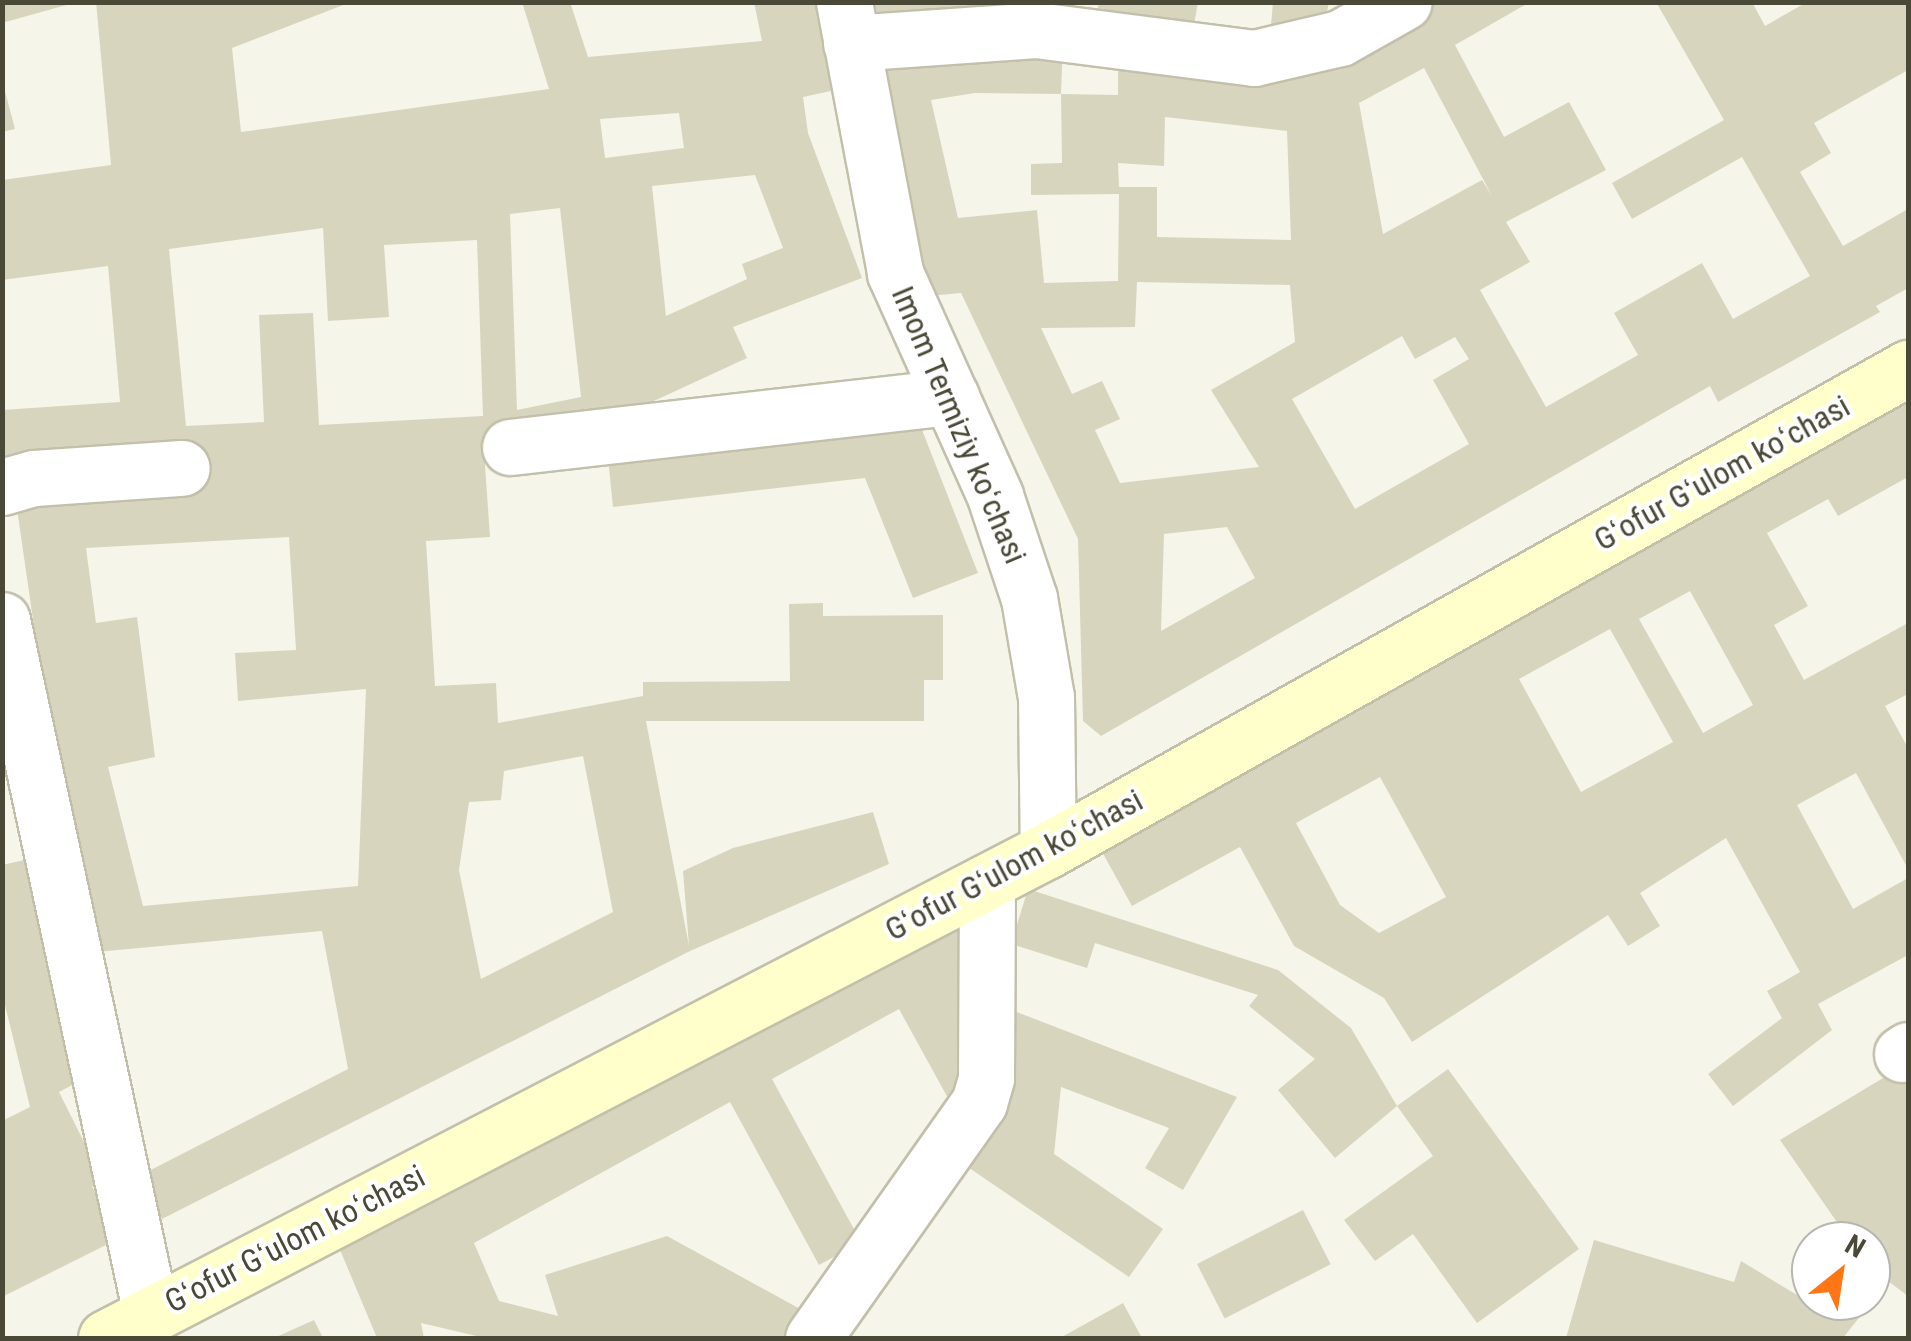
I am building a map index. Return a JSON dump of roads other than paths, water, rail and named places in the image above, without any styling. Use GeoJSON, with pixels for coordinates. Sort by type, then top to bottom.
{"type":"FeatureCollection","features":[{"type":"Feature","properties":{"kind":"street"},"geometry":{"type":"LineString","coordinates":[[848,23],[1036,30],[1254,58],[1340,38],[1404,2]]}},
{"type":"Feature","properties":{"kind":"street","name":"Imom Termiziy koʻchasi"},"geometry":{"type":"LineString","coordinates":[[848,23],[895,272],[951,396],[1029,598],[1046,697],[1048,850]]}},
{"type":"Feature","properties":{"kind":"street","name":"Gʻofur Gʻulom koʻchasi"},"geometry":{"type":"LineString","coordinates":[[129,1326],[1048,850],[1908,368]]}},
{"type":"Feature","properties":{"kind":"street"},"geometry":{"type":"LineString","coordinates":[[510,447],[951,396]]}},
{"type":"Feature","properties":{"kind":"street"},"geometry":{"type":"LineString","coordinates":[[2,487],[34,478],[182,468]]}},
{"type":"Feature","properties":{"kind":"street"},"geometry":{"type":"LineString","coordinates":[[2,620],[129,1326]]}},
{"type":"Feature","properties":{"kind":"street"},"geometry":{"type":"LineString","coordinates":[[813,1338],[979,1103],[986,1078],[987,882]]}}]}
